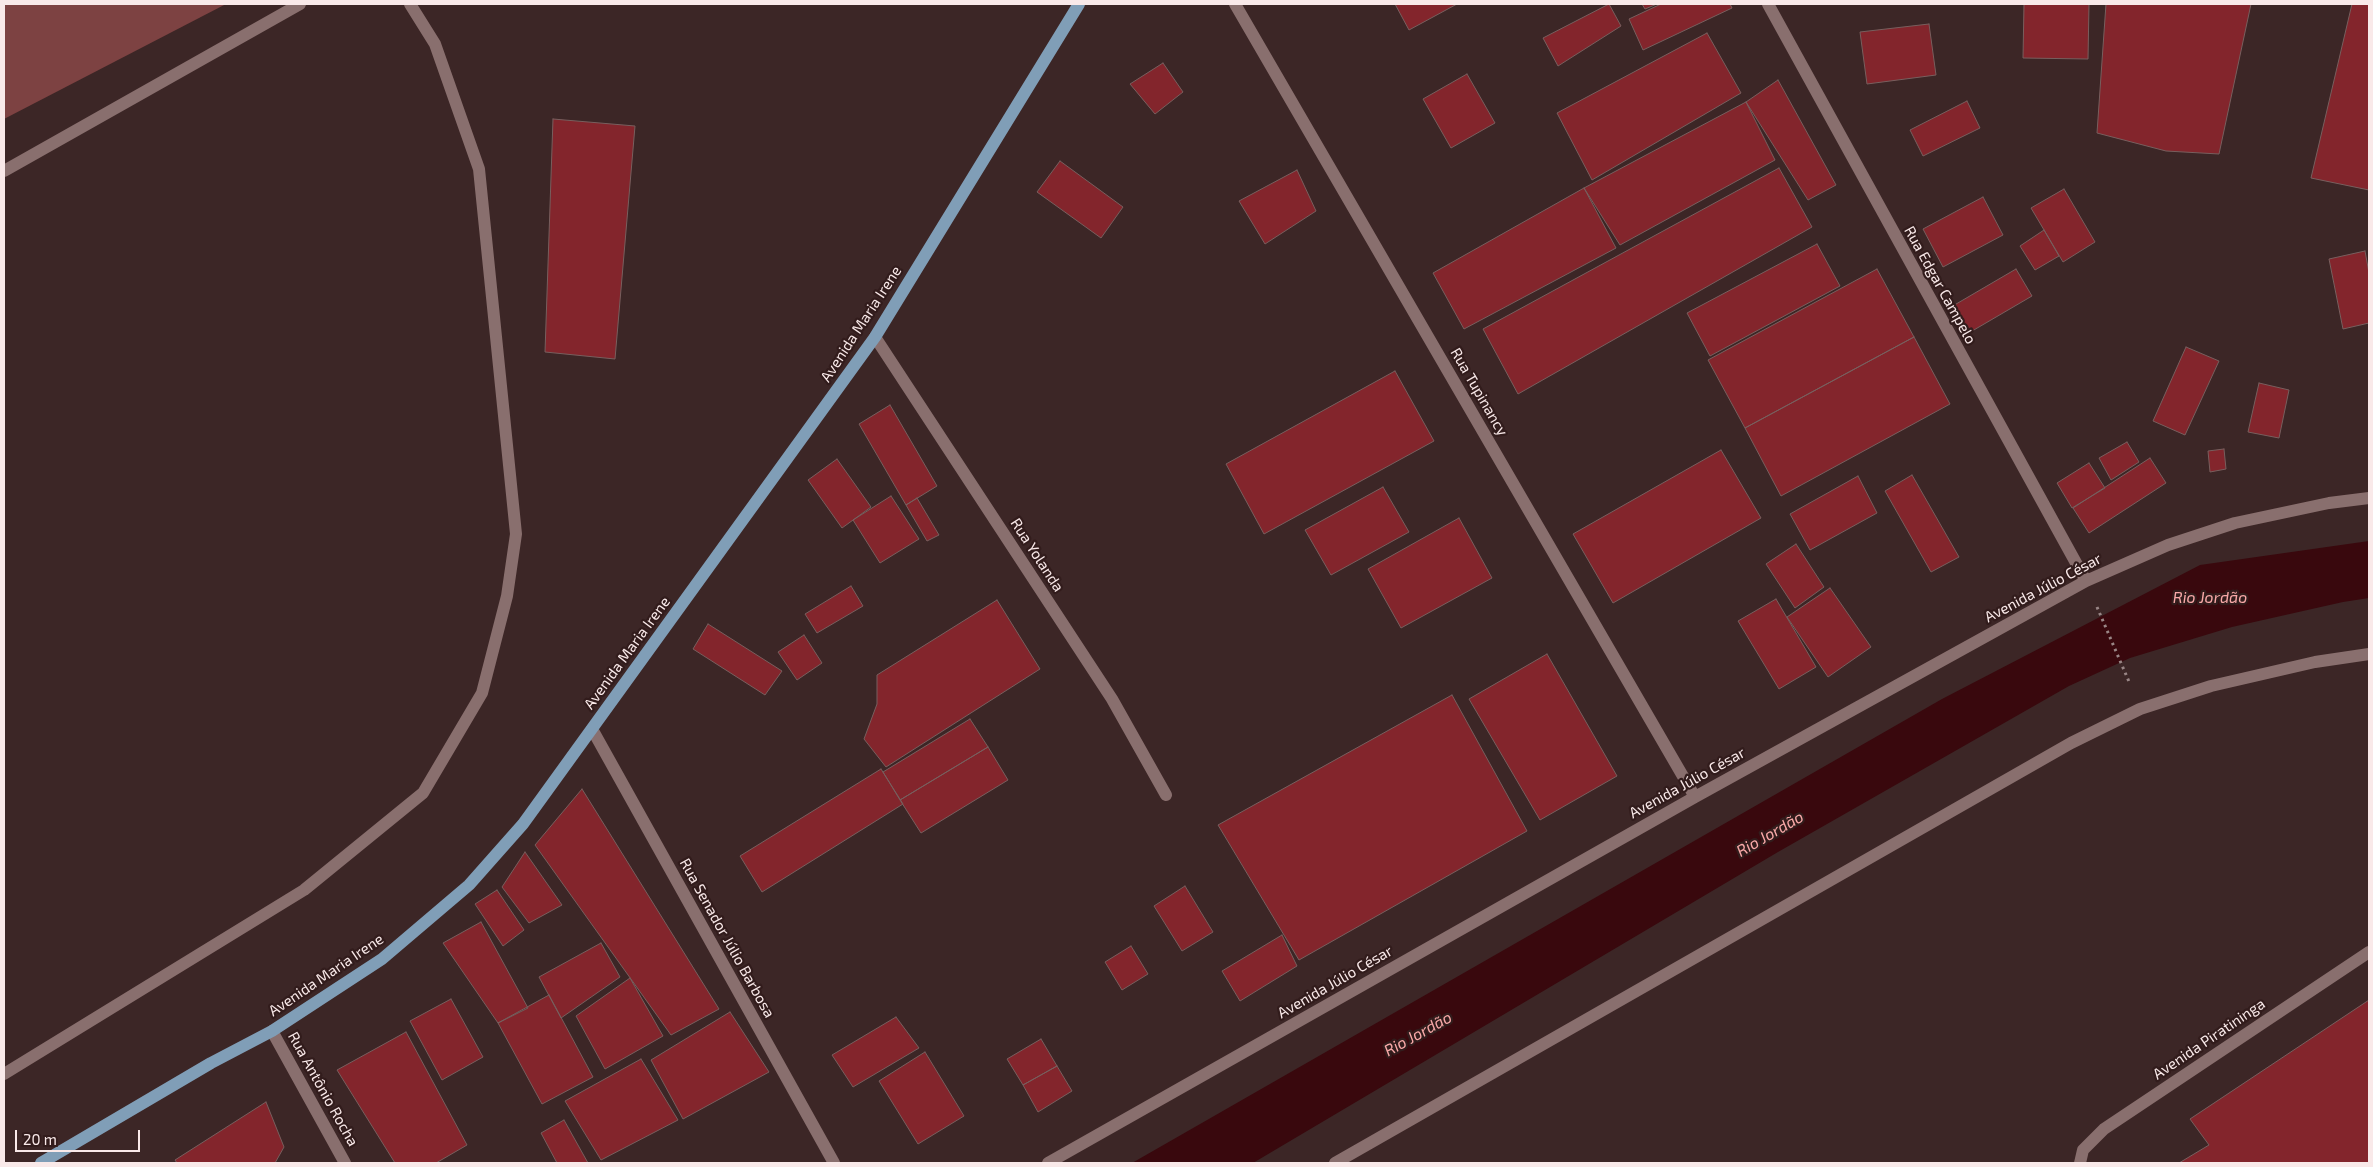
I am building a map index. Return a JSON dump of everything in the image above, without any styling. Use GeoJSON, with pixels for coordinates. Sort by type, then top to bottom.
{"type":"FeatureCollection","features":[{"type":"Feature","properties":{"kind":"main road","name":"Avenida Maria Irene"},"geometry":{"type":"LineString","coordinates":[[41,1163],[211,1063],[272,1031],[382,959],[468,885],[523,824],[875,336],[1079,4]]}},
{"type":"Feature","properties":{"kind":"street"},"geometry":{"type":"LineString","coordinates":[[4,171],[300,4]]}},
{"type":"Feature","properties":{"kind":"street"},"geometry":{"type":"LineString","coordinates":[[4,1074],[304,890],[423,793],[482,693],[507,596],[516,534],[479,169],[435,44],[410,4]]}},
{"type":"Feature","properties":{"kind":"street","name":"Rua Tupinancy"},"geometry":{"type":"LineString","coordinates":[[1235,4],[1695,797]]}},
{"type":"Feature","properties":{"kind":"street","name":"Rua Edgar Campelo"},"geometry":{"type":"LineString","coordinates":[[1768,4],[2086,581]]}},
{"type":"Feature","properties":{"kind":"street","name":"Rua Yolanda"},"geometry":{"type":"LineString","coordinates":[[875,336],[1112,698],[1166,795]]}},
{"type":"Feature","properties":{"kind":"street","name":"Avenida Júlio César"},"geometry":{"type":"LineString","coordinates":[[1048,1163],[1695,797],[2086,581],[2168,545],[2235,523],[2329,503],[2369,498]]}},
{"type":"Feature","properties":{"kind":"street"},"geometry":{"type":"LineString","coordinates":[[1335,1163],[2071,743],[2132,714],[2211,686],[2315,662],[2369,654]]}},
{"type":"Feature","properties":{"kind":"street","name":"Rua Senador Júlio Barbosa"},"geometry":{"type":"LineString","coordinates":[[592,729],[834,1163]]}},
{"type":"Feature","properties":{"kind":"street","name":"Avenida Piratininga"},"geometry":{"type":"LineString","coordinates":[[2080,1163],[2083,1150],[2104,1129],[2369,952]]}},
{"type":"Feature","properties":{"kind":"street","name":"Rua Antônio Rocha"},"geometry":{"type":"LineString","coordinates":[[272,1031],[346,1163]]}},
{"type":"Feature","properties":{"kind":"path"},"geometry":{"type":"LineString","coordinates":[[2094,600],[2132,689]]}},
{"type":"Feature","properties":{"kind":"shaded area"},"geometry":{"type":"Polygon","coordinates":[[[4,4],[226,4],[4,119],[4,4]]]}},
{"type":"Feature","properties":{"kind":"water","name":"Rio Jordão"},"geometry":{"type":"Polygon","coordinates":[[[2369,541],[2369,598],[2232,627],[2130,658],[2069,686],[1778,852],[1253,1163],[1132,1163],[1942,699],[2200,565],[2369,541]]]}},
{"type":"Feature","properties":{"kind":"building"},"geometry":{"type":"Polygon","coordinates":[[[1395,4],[1457,4],[1409,30],[1395,4]]]}},
{"type":"Feature","properties":{"kind":"building"},"geometry":{"type":"Polygon","coordinates":[[[1609,4],[1621,26],[1558,66],[1543,38],[1609,4]]]}},
{"type":"Feature","properties":{"kind":"building"},"geometry":{"type":"Polygon","coordinates":[[[1642,4],[1657,4],[1645,9],[1642,4]]]}},
{"type":"Feature","properties":{"kind":"building"},"geometry":{"type":"Polygon","coordinates":[[[1661,4],[1730,4],[1732,8],[1643,50],[1629,19],[1661,4]]]}},
{"type":"Feature","properties":{"kind":"building"},"geometry":{"type":"Polygon","coordinates":[[[2024,4],[2089,4],[2088,59],[2023,58],[2024,4]]]}},
{"type":"Feature","properties":{"kind":"building"},"geometry":{"type":"Polygon","coordinates":[[[2106,4],[2251,4],[2219,154],[2166,151],[2097,133],[2106,4]]]}},
{"type":"Feature","properties":{"kind":"building"},"geometry":{"type":"Polygon","coordinates":[[[2352,4],[2369,4],[2369,190],[2311,178],[2352,4]]]}},
{"type":"Feature","properties":{"kind":"building"},"geometry":{"type":"Polygon","coordinates":[[[1929,24],[1936,75],[1867,84],[1860,32],[1929,24]]]}},
{"type":"Feature","properties":{"kind":"building"},"geometry":{"type":"Polygon","coordinates":[[[1707,33],[1741,93],[1592,180],[1557,113],[1707,33]]]}},
{"type":"Feature","properties":{"kind":"building"},"geometry":{"type":"Polygon","coordinates":[[[1163,63],[1183,92],[1155,114],[1130,84],[1163,63]]]}},
{"type":"Feature","properties":{"kind":"building"},"geometry":{"type":"Polygon","coordinates":[[[1467,74],[1495,123],[1451,148],[1423,99],[1467,74]]]}},
{"type":"Feature","properties":{"kind":"building"},"geometry":{"type":"Polygon","coordinates":[[[1778,80],[1836,185],[1808,200],[1746,102],[1778,80]]]}},
{"type":"Feature","properties":{"kind":"building"},"geometry":{"type":"Polygon","coordinates":[[[1967,101],[1980,128],[1923,156],[1910,130],[1967,101]]]}},
{"type":"Feature","properties":{"kind":"building"},"geometry":{"type":"Polygon","coordinates":[[[1746,102],[1775,160],[1620,245],[1584,188],[1746,102]]]}},
{"type":"Feature","properties":{"kind":"building"},"geometry":{"type":"Polygon","coordinates":[[[553,119],[635,126],[615,359],[545,352],[553,119]]]}},
{"type":"Feature","properties":{"kind":"building"},"geometry":{"type":"Polygon","coordinates":[[[1060,161],[1123,207],[1101,238],[1037,192],[1060,161]]]}},
{"type":"Feature","properties":{"kind":"building"},"geometry":{"type":"Polygon","coordinates":[[[1779,168],[1812,227],[1518,394],[1483,329],[1779,168]]]}},
{"type":"Feature","properties":{"kind":"building"},"geometry":{"type":"Polygon","coordinates":[[[1297,170],[1316,211],[1265,244],[1239,201],[1297,170]]]}},
{"type":"Feature","properties":{"kind":"building"},"geometry":{"type":"Polygon","coordinates":[[[1584,188],[1616,248],[1464,329],[1433,273],[1584,188]]]}},
{"type":"Feature","properties":{"kind":"building"},"geometry":{"type":"Polygon","coordinates":[[[2064,189],[2095,242],[2063,262],[2031,208],[2064,189]]]}},
{"type":"Feature","properties":{"kind":"building"},"geometry":{"type":"Polygon","coordinates":[[[1983,197],[2003,235],[1943,267],[1923,229],[1983,197]]]}},
{"type":"Feature","properties":{"kind":"building"},"geometry":{"type":"Polygon","coordinates":[[[2044,230],[2059,256],[2035,270],[2020,246],[2044,230]]]}},
{"type":"Feature","properties":{"kind":"building"},"geometry":{"type":"Polygon","coordinates":[[[1817,244],[1840,286],[1710,356],[1687,313],[1817,244]]]}},
{"type":"Feature","properties":{"kind":"building"},"geometry":{"type":"Polygon","coordinates":[[[2365,251],[2369,273],[2369,323],[2343,329],[2329,259],[2365,251]]]}},
{"type":"Feature","properties":{"kind":"building"},"geometry":{"type":"Polygon","coordinates":[[[1877,269],[1914,337],[1745,428],[1708,360],[1877,269]]]}},
{"type":"Feature","properties":{"kind":"building"},"geometry":{"type":"Polygon","coordinates":[[[2016,269],[2032,296],[1967,334],[1951,307],[2016,269]]]}},
{"type":"Feature","properties":{"kind":"building"},"geometry":{"type":"Polygon","coordinates":[[[1914,337],[1950,404],[1781,496],[1745,428],[1914,337]]]}},
{"type":"Feature","properties":{"kind":"building"},"geometry":{"type":"Polygon","coordinates":[[[2186,347],[2219,361],[2185,435],[2153,421],[2186,347]]]}},
{"type":"Feature","properties":{"kind":"building"},"geometry":{"type":"Polygon","coordinates":[[[1395,371],[1434,441],[1264,534],[1226,464],[1395,371]]]}},
{"type":"Feature","properties":{"kind":"building"},"geometry":{"type":"Polygon","coordinates":[[[2259,383],[2289,390],[2279,438],[2248,432],[2259,383]]]}},
{"type":"Feature","properties":{"kind":"building"},"geometry":{"type":"Polygon","coordinates":[[[890,405],[937,486],[906,505],[859,424],[890,405]]]}},
{"type":"Feature","properties":{"kind":"building"},"geometry":{"type":"Polygon","coordinates":[[[2127,442],[2139,462],[2111,480],[2099,458],[2127,442]]]}},
{"type":"Feature","properties":{"kind":"building"},"geometry":{"type":"Polygon","coordinates":[[[2224,449],[2226,469],[2210,472],[2208,451],[2224,449]]]}},
{"type":"Feature","properties":{"kind":"building"},"geometry":{"type":"Polygon","coordinates":[[[1721,450],[1761,518],[1613,603],[1573,534],[1721,450]]]}},
{"type":"Feature","properties":{"kind":"building"},"geometry":{"type":"Polygon","coordinates":[[[2150,458],[2166,483],[2089,533],[2073,508],[2150,458]]]}},
{"type":"Feature","properties":{"kind":"building"},"geometry":{"type":"Polygon","coordinates":[[[837,459],[871,507],[842,528],[808,480],[837,459]]]}},
{"type":"Feature","properties":{"kind":"building"},"geometry":{"type":"Polygon","coordinates":[[[2089,463],[2105,488],[2072,508],[2057,483],[2089,463]]]}},
{"type":"Feature","properties":{"kind":"building"},"geometry":{"type":"Polygon","coordinates":[[[1912,475],[1959,557],[1931,572],[1885,491],[1912,475]]]}},
{"type":"Feature","properties":{"kind":"building"},"geometry":{"type":"Polygon","coordinates":[[[1858,476],[1877,513],[1810,550],[1790,514],[1858,476]]]}},
{"type":"Feature","properties":{"kind":"building"},"geometry":{"type":"Polygon","coordinates":[[[1383,487],[1409,532],[1331,575],[1305,530],[1383,487]]]}},
{"type":"Feature","properties":{"kind":"building"},"geometry":{"type":"Polygon","coordinates":[[[891,496],[919,539],[880,563],[853,520],[891,496]]]}},
{"type":"Feature","properties":{"kind":"building"},"geometry":{"type":"Polygon","coordinates":[[[917,498],[939,535],[927,541],[906,505],[917,498]]]}},
{"type":"Feature","properties":{"kind":"building"},"geometry":{"type":"Polygon","coordinates":[[[1459,518],[1492,578],[1401,628],[1368,569],[1459,518]]]}},
{"type":"Feature","properties":{"kind":"building"},"geometry":{"type":"Polygon","coordinates":[[[1796,544],[1824,587],[1795,608],[1766,564],[1796,544]]]}},
{"type":"Feature","properties":{"kind":"building"},"geometry":{"type":"Polygon","coordinates":[[[851,586],[863,606],[817,633],[805,614],[851,586]]]}},
{"type":"Feature","properties":{"kind":"building"},"geometry":{"type":"Polygon","coordinates":[[[1830,588],[1871,647],[1828,677],[1787,617],[1830,588]]]}},
{"type":"Feature","properties":{"kind":"building"},"geometry":{"type":"Polygon","coordinates":[[[1776,599],[1816,667],[1779,689],[1738,621],[1776,599]]]}},
{"type":"Feature","properties":{"kind":"building"},"geometry":{"type":"Polygon","coordinates":[[[997,600],[1040,669],[886,767],[864,739],[877,704],[877,675],[997,600]]]}},
{"type":"Feature","properties":{"kind":"building"},"geometry":{"type":"Polygon","coordinates":[[[708,624],[782,671],[765,695],[693,649],[708,624]]]}},
{"type":"Feature","properties":{"kind":"building"},"geometry":{"type":"Polygon","coordinates":[[[804,635],[822,663],[797,680],[778,652],[804,635]]]}},
{"type":"Feature","properties":{"kind":"building"},"geometry":{"type":"Polygon","coordinates":[[[1547,654],[1617,776],[1540,820],[1469,699],[1547,654]]]}},
{"type":"Feature","properties":{"kind":"building"},"geometry":{"type":"Polygon","coordinates":[[[1452,695],[1527,831],[1299,960],[1218,825],[1452,695]]]}},
{"type":"Feature","properties":{"kind":"building"},"geometry":{"type":"Polygon","coordinates":[[[970,719],[988,747],[900,800],[883,772],[970,719]]]}},
{"type":"Feature","properties":{"kind":"building"},"geometry":{"type":"Polygon","coordinates":[[[988,747],[1008,780],[921,833],[900,800],[988,747]]]}},
{"type":"Feature","properties":{"kind":"building"},"geometry":{"type":"Polygon","coordinates":[[[881,769],[903,804],[762,892],[740,856],[881,769]]]}},
{"type":"Feature","properties":{"kind":"building"},"geometry":{"type":"Polygon","coordinates":[[[582,789],[719,1009],[671,1035],[535,845],[582,789]]]}},
{"type":"Feature","properties":{"kind":"building"},"geometry":{"type":"Polygon","coordinates":[[[525,852],[562,905],[529,923],[502,887],[525,852]]]}},
{"type":"Feature","properties":{"kind":"building"},"geometry":{"type":"Polygon","coordinates":[[[1185,886],[1213,932],[1182,951],[1154,906],[1185,886]]]}},
{"type":"Feature","properties":{"kind":"building"},"geometry":{"type":"Polygon","coordinates":[[[497,890],[524,930],[503,946],[475,904],[497,890]]]}},
{"type":"Feature","properties":{"kind":"building"},"geometry":{"type":"Polygon","coordinates":[[[481,922],[528,1008],[498,1023],[443,943],[481,922]]]}},
{"type":"Feature","properties":{"kind":"building"},"geometry":{"type":"Polygon","coordinates":[[[1282,935],[1297,966],[1240,1001],[1222,971],[1282,935]]]}},
{"type":"Feature","properties":{"kind":"building"},"geometry":{"type":"Polygon","coordinates":[[[601,943],[620,977],[561,1018],[539,977],[601,943]]]}},
{"type":"Feature","properties":{"kind":"building"},"geometry":{"type":"Polygon","coordinates":[[[1131,946],[1148,974],[1122,990],[1105,962],[1131,946]]]}},
{"type":"Feature","properties":{"kind":"building"},"geometry":{"type":"Polygon","coordinates":[[[630,978],[663,1036],[605,1069],[576,1016],[630,978]]]}},
{"type":"Feature","properties":{"kind":"building"},"geometry":{"type":"Polygon","coordinates":[[[549,995],[593,1077],[542,1104],[498,1023],[549,995]]]}},
{"type":"Feature","properties":{"kind":"building"},"geometry":{"type":"Polygon","coordinates":[[[451,999],[483,1057],[442,1080],[410,1021],[451,999]]]}},
{"type":"Feature","properties":{"kind":"building"},"geometry":{"type":"Polygon","coordinates":[[[2369,1000],[2369,1163],[2179,1163],[2209,1145],[2190,1119],[2369,1000]]]}},
{"type":"Feature","properties":{"kind":"building"},"geometry":{"type":"Polygon","coordinates":[[[730,1012],[769,1072],[683,1119],[651,1060],[730,1012]]]}},
{"type":"Feature","properties":{"kind":"building"},"geometry":{"type":"Polygon","coordinates":[[[896,1017],[919,1048],[853,1087],[832,1055],[896,1017]]]}},
{"type":"Feature","properties":{"kind":"building"},"geometry":{"type":"Polygon","coordinates":[[[406,1032],[467,1145],[436,1163],[395,1163],[337,1070],[406,1032]]]}},
{"type":"Feature","properties":{"kind":"building"},"geometry":{"type":"Polygon","coordinates":[[[1041,1039],[1057,1066],[1023,1085],[1007,1059],[1041,1039]]]}},
{"type":"Feature","properties":{"kind":"building"},"geometry":{"type":"Polygon","coordinates":[[[925,1052],[964,1116],[918,1144],[879,1081],[925,1052]]]}},
{"type":"Feature","properties":{"kind":"building"},"geometry":{"type":"Polygon","coordinates":[[[641,1059],[678,1120],[601,1160],[565,1101],[641,1059]]]}},
{"type":"Feature","properties":{"kind":"building"},"geometry":{"type":"Polygon","coordinates":[[[1057,1066],[1072,1091],[1038,1112],[1023,1085],[1057,1066]]]}},
{"type":"Feature","properties":{"kind":"building"},"geometry":{"type":"Polygon","coordinates":[[[266,1102],[284,1147],[275,1163],[177,1163],[175,1160],[266,1102]]]}},
{"type":"Feature","properties":{"kind":"building"},"geometry":{"type":"Polygon","coordinates":[[[564,1120],[588,1163],[557,1163],[541,1133],[564,1120]]]}}]}
